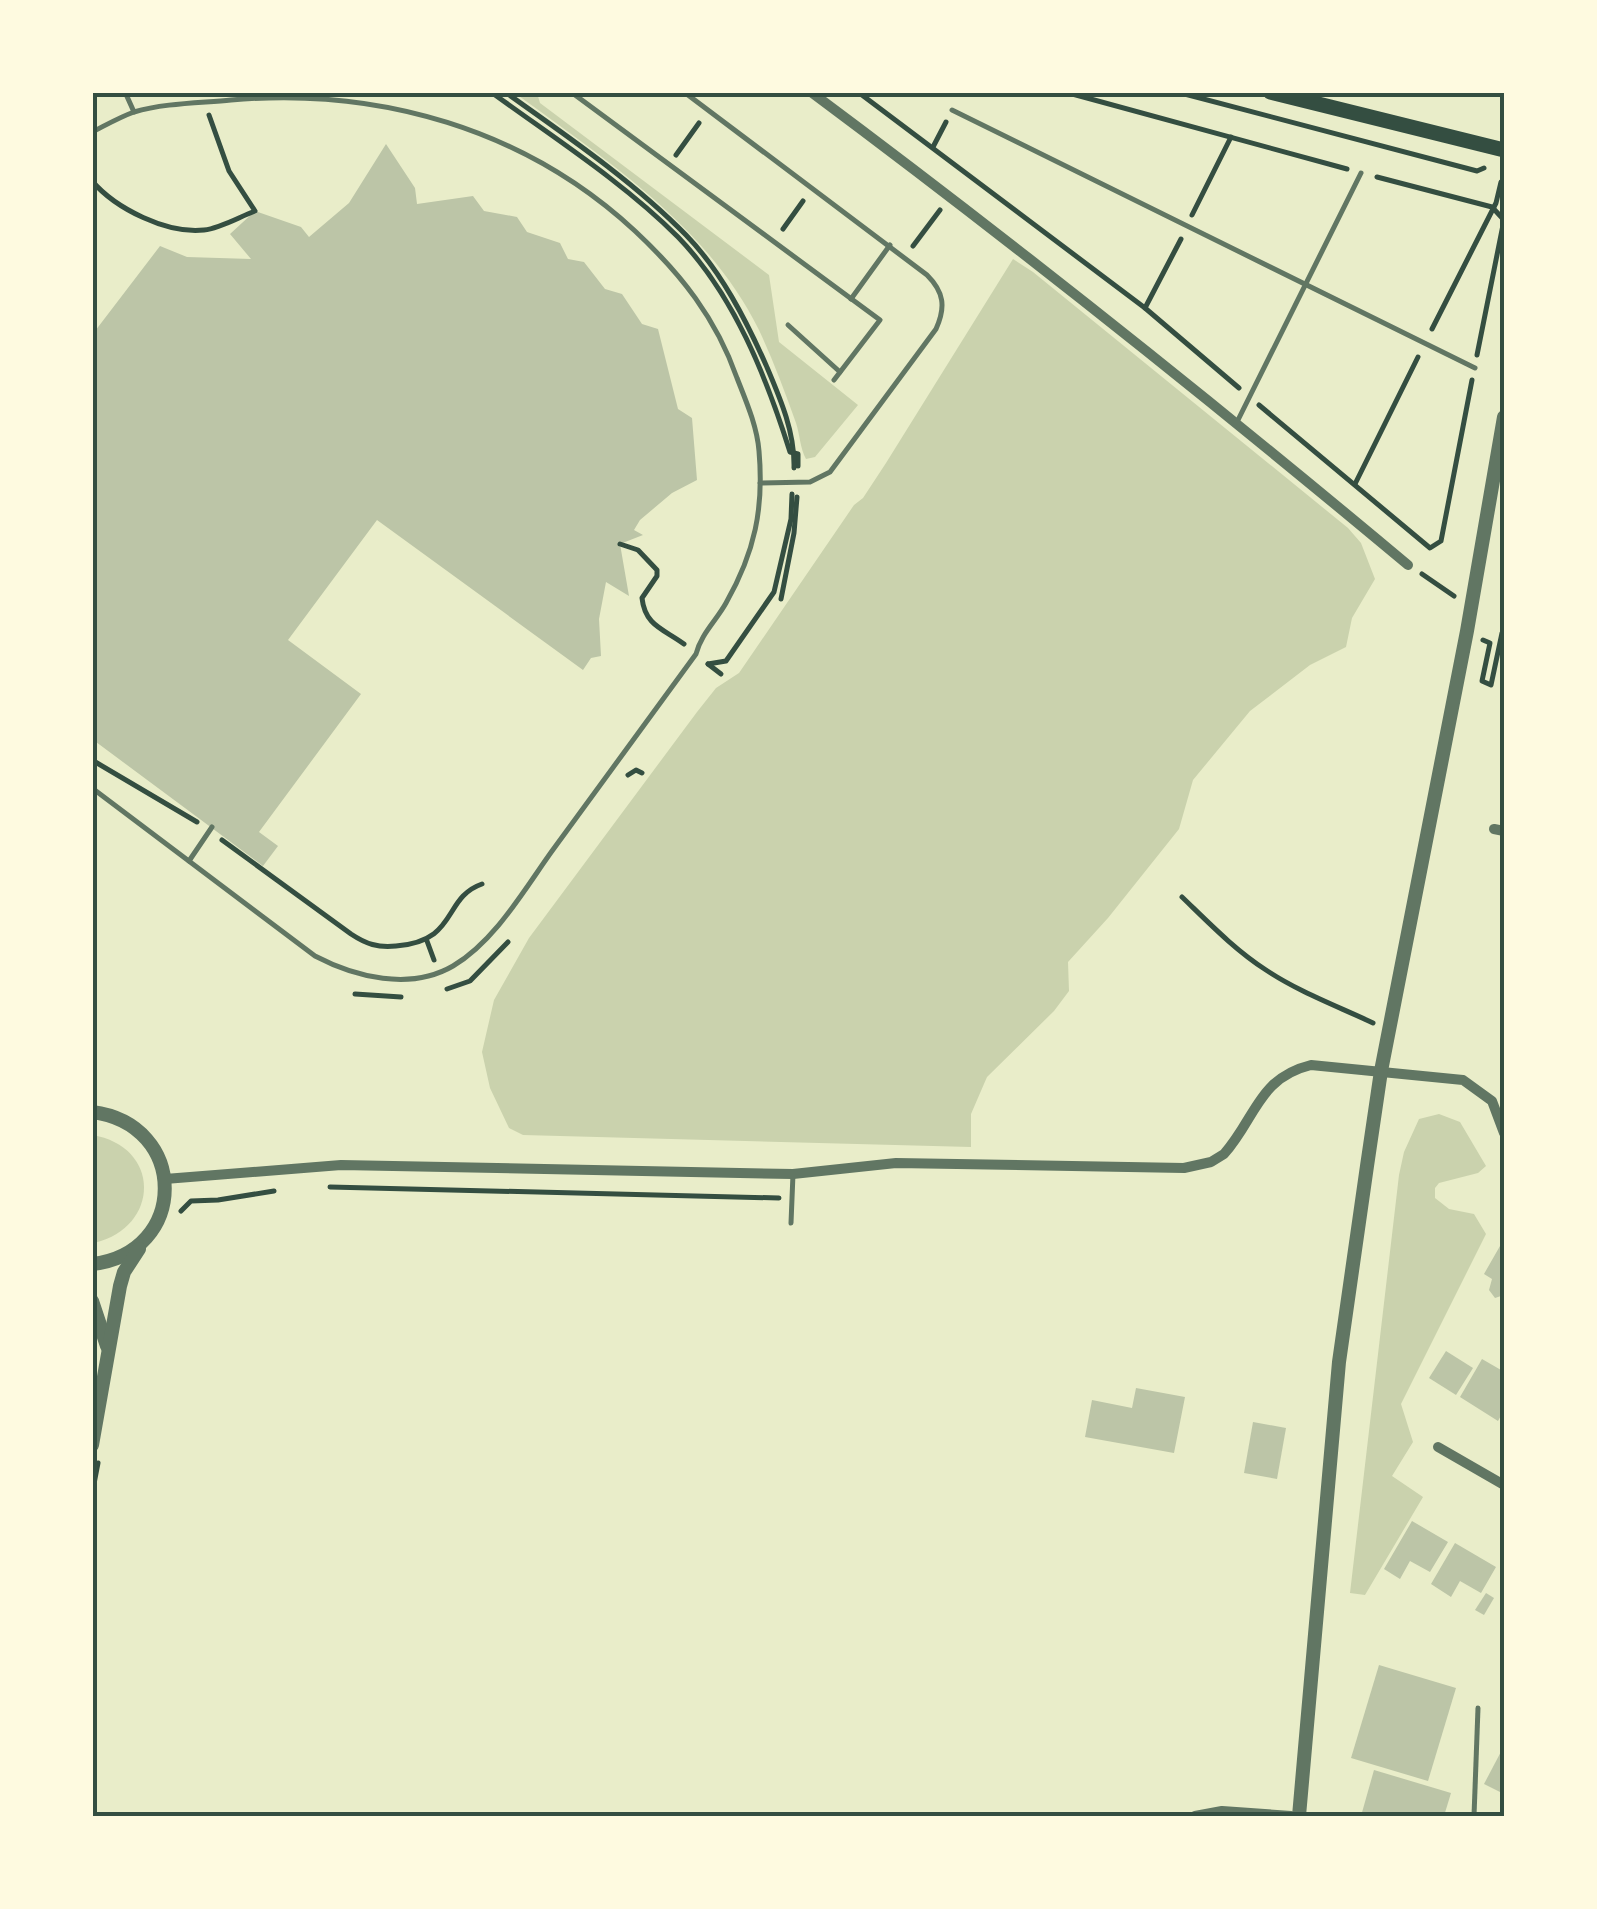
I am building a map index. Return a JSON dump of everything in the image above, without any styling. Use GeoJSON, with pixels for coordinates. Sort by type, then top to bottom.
{"type":"FeatureCollection","features":[{"type":"Feature","properties":{"kind":"main road"},"geometry":{"type":"LineString","coordinates":[[1270,92],[1504,150]]}},
{"type":"Feature","properties":{"kind":"street"},"geometry":{"type":"LineString","coordinates":[[811,92],[1237,422],[1408,565]]}},
{"type":"Feature","properties":{"kind":"street"},"geometry":{"type":"LineString","coordinates":[[1298,1816],[1340,1362],[1381,1072],[1467,631],[1504,417]]}},
{"type":"Feature","properties":{"kind":"street"},"geometry":{"type":"LineString","coordinates":[[165,1179],[340,1165],[792,1174],[896,1164],[1197,1166],[1224,1154],[1274,1081],[1290,1070],[1311,1065],[1463,1080],[1492,1101],[1504,1133]]}},
{"type":"Feature","properties":{"kind":"street"},"geometry":{"type":"LineString","coordinates":[[92,1112],[134,1126],[160,1159],[165,1179],[165,1201],[158,1222],[124,1272],[96,1451]]}},
{"type":"Feature","properties":{"kind":"street"},"geometry":{"type":"LineString","coordinates":[[92,1264],[129,1254],[145,1240]]}},
{"type":"Feature","properties":{"kind":"street"},"geometry":{"type":"LineString","coordinates":[[92,1301],[109,1352]]}},
{"type":"Feature","properties":{"kind":"street"},"geometry":{"type":"LineString","coordinates":[[1438,1447],[1504,1485]]}},
{"type":"Feature","properties":{"kind":"street"},"geometry":{"type":"LineString","coordinates":[[1195,1816],[1222,1811],[1291,1816]]}},
{"type":"Feature","properties":{"kind":"lane"},"geometry":{"type":"LineString","coordinates":[[125,92],[134,112]]}},
{"type":"Feature","properties":{"kind":"lane"},"geometry":{"type":"LineString","coordinates":[[279,98],[289,92]]}},
{"type":"Feature","properties":{"kind":"lane"},"geometry":{"type":"LineString","coordinates":[[570,92],[880,320],[834,380]]}},
{"type":"Feature","properties":{"kind":"lane"},"geometry":{"type":"LineString","coordinates":[[684,92],[813,186],[938,286],[943,314],[936,329],[830,472],[810,482],[760,483]]}},
{"type":"Feature","properties":{"kind":"lane"},"geometry":{"type":"LineString","coordinates":[[92,132],[134,112],[205,102],[348,100],[452,122],[527,154],[587,190],[660,255],[708,313],[747,404],[758,444],[760,483],[760,506],[748,563],[696,654],[502,918],[453,966],[408,978],[368,977],[343,970],[315,956],[92,788]]}},
{"type":"Feature","properties":{"kind":"lane"},"geometry":{"type":"LineString","coordinates":[[952,110],[1475,368]]}},
{"type":"Feature","properties":{"kind":"lane"},"geometry":{"type":"LineString","coordinates":[[1237,422],[1361,173]]}},
{"type":"Feature","properties":{"kind":"lane"},"geometry":{"type":"LineString","coordinates":[[851,299],[890,245]]}},
{"type":"Feature","properties":{"kind":"lane"},"geometry":{"type":"LineString","coordinates":[[788,325],[840,372]]}},
{"type":"Feature","properties":{"kind":"lane"},"geometry":{"type":"LineString","coordinates":[[189,861],[210,829]]}},
{"type":"Feature","properties":{"kind":"lane"},"geometry":{"type":"LineString","coordinates":[[791,1223],[792,1174]]}},
{"type":"Feature","properties":{"kind":"lane"},"geometry":{"type":"LineString","coordinates":[[1474,1816],[1478,1708]]}},
{"type":"Feature","properties":{"kind":"path"},"geometry":{"type":"LineString","coordinates":[[505,92],[688,237],[718,276],[757,346],[786,416],[794,448],[793,484],[790,519],[774,592],[726,661],[708,664],[722,674]]}},
{"type":"Feature","properties":{"kind":"path"},"geometry":{"type":"LineString","coordinates":[[858,92],[1145,308],[1250,397]]}},
{"type":"Feature","properties":{"kind":"path"},"geometry":{"type":"LineString","coordinates":[[1177,92],[1477,171],[1491,165]]}},
{"type":"Feature","properties":{"kind":"path"},"geometry":{"type":"LineString","coordinates":[[92,181],[140,216],[190,230],[207,230],[256,211],[229,171],[205,102]]}},
{"type":"Feature","properties":{"kind":"path"},"geometry":{"type":"LineString","coordinates":[[669,165],[708,110]]}},
{"type":"Feature","properties":{"kind":"path"},"geometry":{"type":"LineString","coordinates":[[1492,207],[1500,182]]}},
{"type":"Feature","properties":{"kind":"path"},"geometry":{"type":"LineString","coordinates":[[774,242],[813,186]]}},
{"type":"Feature","properties":{"kind":"path"},"geometry":{"type":"LineString","coordinates":[[905,257],[950,196]]}},
{"type":"Feature","properties":{"kind":"path"},"geometry":{"type":"LineString","coordinates":[[781,599],[796,514]]}},
{"type":"Feature","properties":{"kind":"path"},"geometry":{"type":"LineString","coordinates":[[620,544],[638,550],[657,570],[658,576],[642,598],[643,613],[649,623],[678,640]]}},
{"type":"Feature","properties":{"kind":"path"},"geometry":{"type":"LineString","coordinates":[[1408,565],[1455,596],[1452,610]]}},
{"type":"Feature","properties":{"kind":"path"},"geometry":{"type":"LineString","coordinates":[[1467,631],[1490,643],[1482,681],[1491,686],[1504,635]]}},
{"type":"Feature","properties":{"kind":"path"},"geometry":{"type":"LineString","coordinates":[[92,760],[210,829],[351,934],[373,946],[430,940],[466,895],[482,884]]}},
{"type":"Feature","properties":{"kind":"path"},"geometry":{"type":"LineString","coordinates":[[1182,897],[1264,969],[1298,990],[1389,1032]]}},
{"type":"Feature","properties":{"kind":"path"},"geometry":{"type":"LineString","coordinates":[[325,1187],[772,1198]]}},
{"type":"Feature","properties":{"kind":"path"},"geometry":{"type":"LineString","coordinates":[[178,1218],[191,1201],[287,1190]]}},
{"type":"Feature","properties":{"kind":"path"},"geometry":{"type":"LineString","coordinates":[[92,1494],[96,1451]]}},
{"type":"Feature","properties":{"kind":"green space"},"geometry":{"type":"Polygon","coordinates":[[[515,93],[537,93],[540,103],[769,275],[779,342],[858,405],[815,457],[806,459],[792,411],[759,330],[712,258],[619,170],[515,93]]]}},
{"type":"Feature","properties":{"kind":"green space"},"geometry":{"type":"Polygon","coordinates":[[[1013,259],[1348,528],[1361,543],[1375,579],[1352,618],[1346,647],[1310,665],[1250,711],[1193,780],[1179,829],[1068,962],[1069,991],[987,1077],[971,1114],[971,1147],[523,1135],[509,1128],[490,1088],[482,1052],[494,1000],[529,938],[716,688],[739,673],[854,505],[863,498],[1013,259]]]}},
{"type":"Feature","properties":{"kind":"green space"},"geometry":{"type":"Polygon","coordinates":[[[1439,1114],[1460,1122],[1486,1166],[1478,1173],[1439,1183],[1435,1198],[1449,1209],[1474,1214],[1486,1234],[1401,1404],[1413,1442],[1392,1476],[1423,1497],[1365,1595],[1350,1593],[1399,1175],[1404,1152],[1419,1119],[1439,1114]]]}},
{"type":"Feature","properties":{"kind":"green space"},"geometry":{"type":"Polygon","coordinates":[[[92,1135],[115,1142],[131,1154],[141,1170],[144,1187],[141,1205],[132,1221],[116,1234],[94,1243],[92,1135]]]}},
{"type":"Feature","properties":{"kind":"building"},"geometry":{"type":"Polygon","coordinates":[[[386,144],[415,188],[417,204],[473,196],[484,211],[517,217],[527,232],[560,243],[568,259],[584,262],[605,289],[622,294],[642,324],[658,329],[678,409],[692,418],[697,480],[672,493],[640,520],[634,530],[643,535],[620,544],[629,596],[606,582],[599,619],[601,656],[591,658],[583,670],[377,520],[288,640],[361,694],[259,832],[278,846],[263,866],[92,739],[92,335],[160,246],[187,257],[251,259],[230,234],[255,211],[301,227],[309,237],[349,203],[386,144]]]}},
{"type":"Feature","properties":{"kind":"building"},"geometry":{"type":"Polygon","coordinates":[[[1504,1239],[1504,1295],[1495,1298],[1489,1290],[1492,1279],[1484,1274],[1504,1239]]]}},
{"type":"Feature","properties":{"kind":"building"},"geometry":{"type":"Polygon","coordinates":[[[1446,1351],[1473,1368],[1456,1395],[1429,1378],[1446,1351]]]}},
{"type":"Feature","properties":{"kind":"building"},"geometry":{"type":"Polygon","coordinates":[[[1482,1359],[1501,1370],[1504,1364],[1504,1410],[1498,1421],[1460,1397],[1482,1359]]]}},
{"type":"Feature","properties":{"kind":"building"},"geometry":{"type":"Polygon","coordinates":[[[1136,1388],[1185,1397],[1174,1453],[1085,1437],[1092,1400],[1132,1408],[1136,1388]]]}},
{"type":"Feature","properties":{"kind":"building"},"geometry":{"type":"Polygon","coordinates":[[[1253,1422],[1286,1428],[1277,1479],[1244,1473],[1253,1422]]]}},
{"type":"Feature","properties":{"kind":"building"},"geometry":{"type":"Polygon","coordinates":[[[1412,1521],[1448,1542],[1430,1572],[1410,1561],[1400,1579],[1384,1569],[1412,1521]]]}},
{"type":"Feature","properties":{"kind":"building"},"geometry":{"type":"Polygon","coordinates":[[[1455,1543],[1496,1567],[1481,1593],[1460,1581],[1451,1597],[1431,1584],[1455,1543]]]}},
{"type":"Feature","properties":{"kind":"building"},"geometry":{"type":"Polygon","coordinates":[[[1486,1593],[1494,1598],[1484,1615],[1475,1610],[1486,1593]]]}},
{"type":"Feature","properties":{"kind":"building"},"geometry":{"type":"Polygon","coordinates":[[[1379,1665],[1456,1688],[1428,1781],[1351,1758],[1379,1665]]]}},
{"type":"Feature","properties":{"kind":"building"},"geometry":{"type":"Polygon","coordinates":[[[1504,1746],[1504,1794],[1484,1784],[1504,1746]]]}},
{"type":"Feature","properties":{"kind":"building"},"geometry":{"type":"Polygon","coordinates":[[[1374,1770],[1451,1793],[1444,1816],[1361,1816],[1374,1770]]]}}]}
